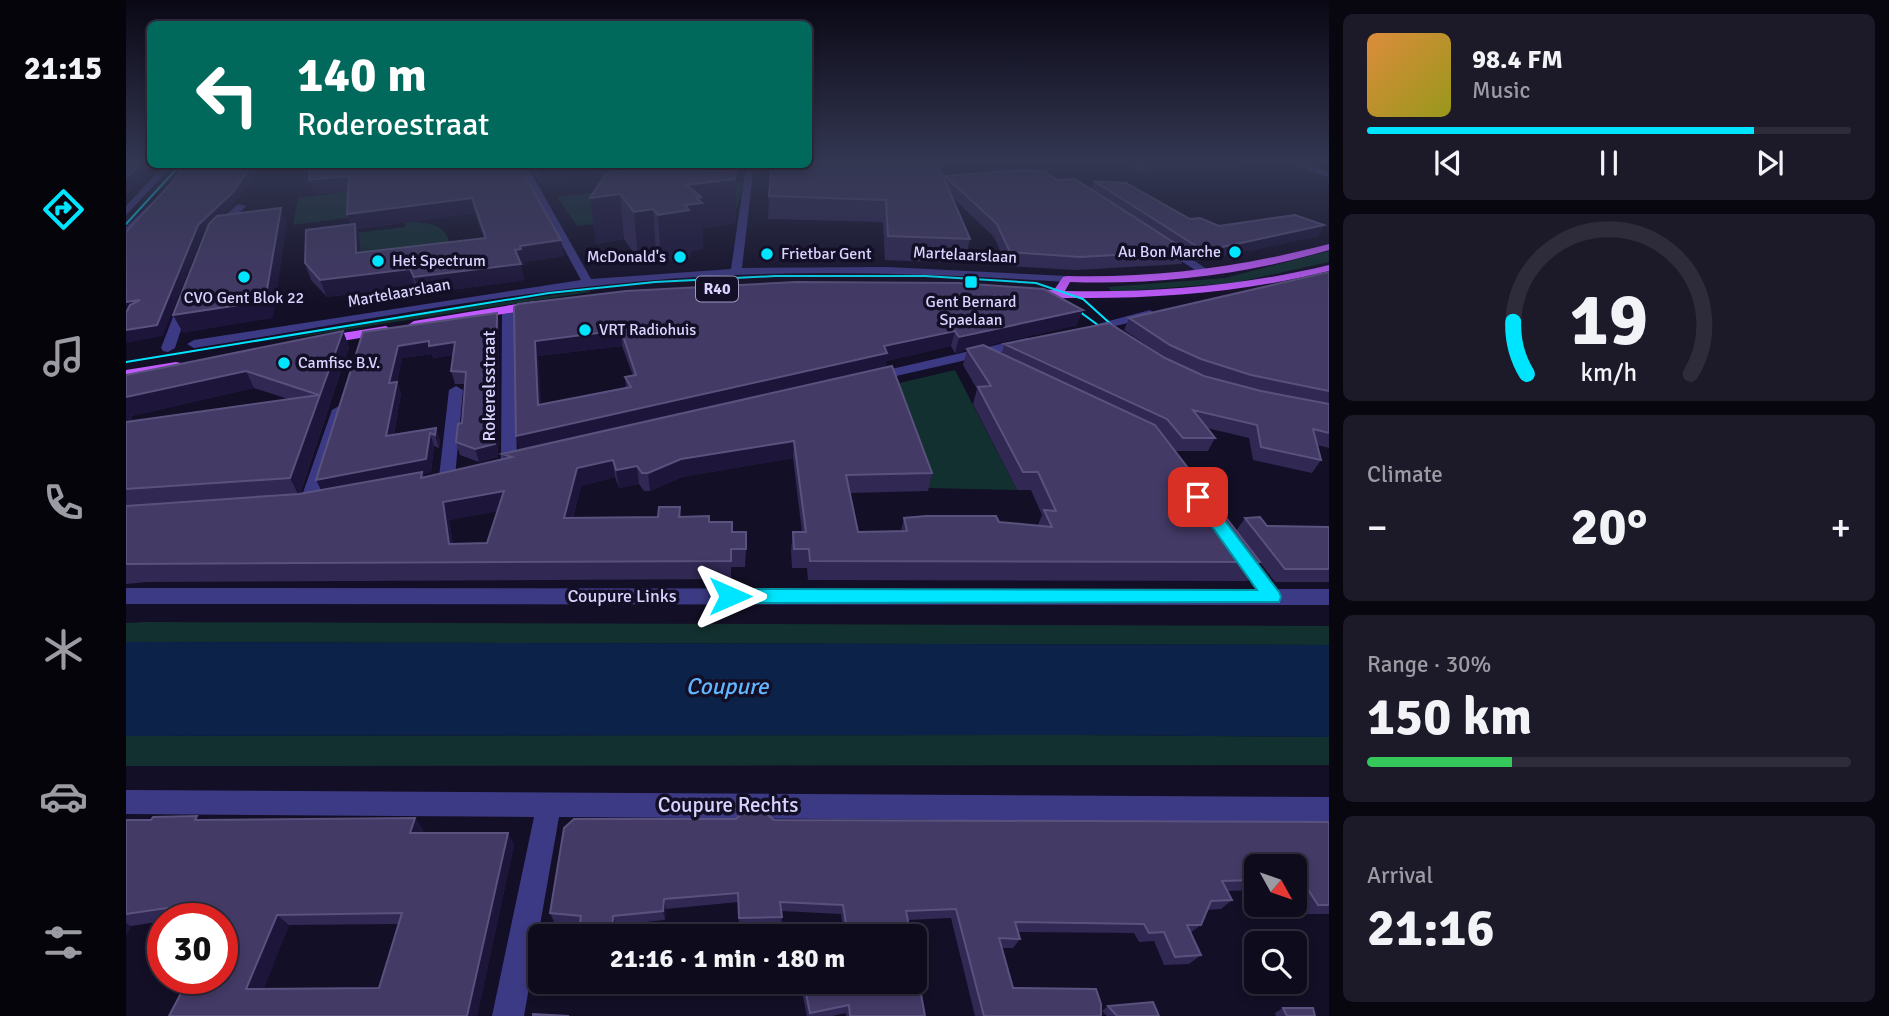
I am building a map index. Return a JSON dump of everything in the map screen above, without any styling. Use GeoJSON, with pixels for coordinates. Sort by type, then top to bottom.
{"type":"FeatureCollection","features":[{"type":"Feature","properties":{"kind":"main road","name":"Martelaarslaan"},"geometry":{"type":"LineString","coordinates":[[1067,279],[1135,280],[1208,274],[1329,247]]}},
{"type":"Feature","properties":{"kind":"main road"},"geometry":{"type":"LineString","coordinates":[[1056,297],[1163,295],[1227,289],[1329,268]]}},
{"type":"Feature","properties":{"kind":"main road"},"geometry":{"type":"LineString","coordinates":[[1056,297],[1067,279]]}},
{"type":"Feature","properties":{"kind":"main road","name":"Martelaarslaan"},"geometry":{"type":"LineString","coordinates":[[1017,292],[1031,293]]}},
{"type":"Feature","properties":{"kind":"main road","name":"Martelaarslaan"},"geometry":{"type":"LineString","coordinates":[[308,343],[359,342],[508,309],[550,303]]}},
{"type":"Feature","properties":{"kind":"main road"},"geometry":{"type":"LineString","coordinates":[[126,374],[193,363]]}},
{"type":"Feature","properties":{"kind":"street"},"geometry":{"type":"LineString","coordinates":[[126,232],[149,210]]}},
{"type":"Feature","properties":{"kind":"street"},"geometry":{"type":"LineString","coordinates":[[209,237],[236,210]]}},
{"type":"Feature","properties":{"kind":"street"},"geometry":{"type":"LineString","coordinates":[[548,210],[588,283]]}},
{"type":"Feature","properties":{"kind":"street"},"geometry":{"type":"LineString","coordinates":[[736,272],[744,210]]}},
{"type":"Feature","properties":{"kind":"street"},"geometry":{"type":"LineString","coordinates":[[1157,241],[1208,274]]}},
{"type":"Feature","properties":{"kind":"street","name":"Martelaarslaan"},"geometry":{"type":"LineString","coordinates":[[194,344],[588,283],[736,272],[895,270],[1067,279]]}},
{"type":"Feature","properties":{"kind":"street"},"geometry":{"type":"LineString","coordinates":[[168,348],[190,285]]}},
{"type":"Feature","properties":{"kind":"street"},"geometry":{"type":"LineString","coordinates":[[1187,306],[1224,298],[1228,295],[1227,289]]}},
{"type":"Feature","properties":{"kind":"street"},"geometry":{"type":"LineString","coordinates":[[1031,293],[1056,297],[1066,307]]}},
{"type":"Feature","properties":{"kind":"street","name":"Rokerelsstraat"},"geometry":{"type":"LineString","coordinates":[[508,309],[509,463]]}},
{"type":"Feature","properties":{"kind":"street"},"geometry":{"type":"LineString","coordinates":[[1076,331],[1163,312]]}},
{"type":"Feature","properties":{"kind":"street"},"geometry":{"type":"LineString","coordinates":[[1083,316],[1104,325],[1122,338]]}},
{"type":"Feature","properties":{"kind":"street"},"geometry":{"type":"LineString","coordinates":[[860,380],[1039,339]]}},
{"type":"Feature","properties":{"kind":"street"},"geometry":{"type":"LineString","coordinates":[[978,353],[1003,364]]}},
{"type":"Feature","properties":{"kind":"street"},"geometry":{"type":"LineString","coordinates":[[447,477],[456,390]]}},
{"type":"Feature","properties":{"kind":"street"},"geometry":{"type":"LineString","coordinates":[[327,502],[302,504],[342,400]]}},
{"type":"Feature","properties":{"kind":"street"},"geometry":{"type":"LineString","coordinates":[[1233,543],[1272,597]]}},
{"type":"Feature","properties":{"kind":"street","name":"Coupure Links"},"geometry":{"type":"LineString","coordinates":[[126,596],[1329,597]]}},
{"type":"Feature","properties":{"kind":"street","name":"Coupure Rechts"},"geometry":{"type":"LineString","coordinates":[[126,802],[1329,810]]}},
{"type":"Feature","properties":{"kind":"street"},"geometry":{"type":"LineString","coordinates":[[508,1016],[549,804]]}},
{"type":"Feature","properties":{"kind":"green space"},"geometry":{"type":"Polygon","coordinates":[[[296,210],[353,210],[353,217],[293,225],[296,210]]]}},
{"type":"Feature","properties":{"kind":"green space"},"geometry":{"type":"Polygon","coordinates":[[[566,210],[716,210],[577,226],[566,210]]]}},
{"type":"Feature","properties":{"kind":"green space"},"geometry":{"type":"Polygon","coordinates":[[[405,223],[431,224],[445,232],[452,251],[363,269],[354,233],[405,227],[405,223]]]}},
{"type":"Feature","properties":{"kind":"green space"},"geometry":{"type":"Polygon","coordinates":[[[1329,251],[1329,262],[1233,283],[1112,292],[1108,287],[1225,278],[1329,251]]]}},
{"type":"Feature","properties":{"kind":"green space"},"geometry":{"type":"Polygon","coordinates":[[[589,290],[590,292],[266,342],[426,313],[589,290]]]}},
{"type":"Feature","properties":{"kind":"green space"},"geometry":{"type":"Polygon","coordinates":[[[955,370],[1017,490],[926,488],[891,385],[955,370]]]}},
{"type":"Feature","properties":{"kind":"green space"},"geometry":{"type":"Polygon","coordinates":[[[126,623],[1329,626],[1329,645],[126,642],[126,623]]]}},
{"type":"Feature","properties":{"kind":"green space"},"geometry":{"type":"Polygon","coordinates":[[[126,736],[1329,737],[1329,765],[126,766],[126,736]]]}},
{"type":"Feature","properties":{"kind":"water","name":"Coupure"},"geometry":{"type":"Polygon","coordinates":[[[126,642],[1329,645],[1329,737],[126,736],[126,642]]]}},
{"type":"Feature","properties":{"kind":"building"},"geometry":{"type":"Polygon","coordinates":[[[146,210],[213,210],[198,225],[157,325],[126,330],[126,313],[130,305],[140,300],[126,302],[126,232],[146,210]]]}},
{"type":"Feature","properties":{"kind":"building","name":"CVO Gent Blok 22"},"geometry":{"type":"Polygon","coordinates":[[[281,210],[265,301],[173,315],[209,224],[217,216],[281,210]]]}},
{"type":"Feature","properties":{"kind":"building"},"geometry":{"type":"Polygon","coordinates":[[[347,210],[375,210],[347,214],[347,210]]]}},
{"type":"Feature","properties":{"kind":"building"},"geometry":{"type":"Polygon","coordinates":[[[476,210],[544,210],[561,240],[520,246],[521,249],[515,250],[521,264],[414,277],[410,269],[320,280],[305,263],[306,230],[355,224],[356,253],[486,238],[476,210]]]}},
{"type":"Feature","properties":{"kind":"building"},"geometry":{"type":"Polygon","coordinates":[[[654,210],[686,210],[658,215],[654,210]]]}},
{"type":"Feature","properties":{"kind":"building"},"geometry":{"type":"Polygon","coordinates":[[[887,210],[958,210],[970,239],[888,236],[887,210]]]}},
{"type":"Feature","properties":{"kind":"building"},"geometry":{"type":"Polygon","coordinates":[[[982,210],[1124,210],[1187,251],[1080,257],[1010,252],[997,224],[982,210]]]}},
{"type":"Feature","properties":{"kind":"building"},"geometry":{"type":"Polygon","coordinates":[[[1140,210],[1175,210],[1190,219],[1200,218],[1219,226],[1295,215],[1324,225],[1204,251],[1140,210]]]}},
{"type":"Feature","properties":{"kind":"building"},"geometry":{"type":"Polygon","coordinates":[[[1329,272],[1329,391],[1251,375],[1201,359],[1170,345],[1129,318],[1329,272]]]}},
{"type":"Feature","properties":{"kind":"building"},"geometry":{"type":"Polygon","coordinates":[[[796,282],[958,283],[1044,289],[1083,310],[959,337],[955,331],[884,346],[887,353],[516,436],[514,307],[518,304],[626,291],[796,282]],[[621,330],[535,341],[538,405],[631,387],[625,377],[636,375],[621,330]]]}},
{"type":"Feature","properties":{"kind":"building"},"geometry":{"type":"Polygon","coordinates":[[[497,313],[495,444],[475,449],[456,442],[458,424],[462,423],[466,372],[451,371],[455,342],[429,346],[429,341],[398,346],[389,383],[397,382],[386,436],[436,428],[435,435],[430,433],[426,459],[316,480],[363,332],[497,313]]]}},
{"type":"Feature","properties":{"kind":"building"},"geometry":{"type":"Polygon","coordinates":[[[1109,323],[1165,358],[1204,376],[1261,391],[1329,404],[1329,433],[1313,429],[1321,460],[1261,447],[1257,425],[1193,410],[1215,438],[1183,438],[1167,419],[1004,344],[1109,323]]]}},
{"type":"Feature","properties":{"kind":"building"},"geometry":{"type":"Polygon","coordinates":[[[343,331],[290,478],[126,489],[126,422],[319,395],[246,371],[126,397],[126,375],[343,331]]]}},
{"type":"Feature","properties":{"kind":"building"},"geometry":{"type":"Polygon","coordinates":[[[983,345],[1155,425],[1260,562],[810,561],[809,549],[794,549],[793,532],[806,532],[794,441],[681,459],[648,473],[642,473],[637,466],[616,470],[613,460],[577,468],[564,518],[658,517],[659,507],[680,507],[679,517],[709,516],[709,522],[732,522],[732,532],[746,532],[746,549],[731,549],[731,561],[126,564],[126,506],[299,494],[422,472],[421,478],[512,457],[502,454],[892,366],[932,473],[846,475],[858,532],[907,531],[904,518],[926,516],[996,516],[999,522],[1052,527],[1044,510],[1056,511],[1038,472],[1023,472],[978,387],[991,386],[967,349],[983,345]],[[504,491],[443,502],[449,544],[487,543],[504,491]]]}},
{"type":"Feature","properties":{"kind":"building"},"geometry":{"type":"Polygon","coordinates":[[[1260,517],[1267,526],[1329,527],[1329,569],[1285,569],[1245,518],[1260,517]]]}},
{"type":"Feature","properties":{"kind":"building"},"geometry":{"type":"Polygon","coordinates":[[[745,811],[763,811],[774,820],[1329,822],[1329,905],[1318,905],[1307,888],[1307,854],[1244,854],[1244,880],[1222,881],[1232,900],[1211,901],[1201,925],[1187,925],[1201,955],[1175,957],[1164,932],[1149,933],[1144,924],[1015,922],[1020,939],[999,938],[1013,988],[1096,989],[1101,1004],[1101,1016],[984,1016],[956,909],[906,911],[909,924],[846,924],[843,905],[780,902],[782,917],[739,918],[738,893],[664,899],[663,911],[613,916],[613,924],[580,924],[581,916],[550,913],[564,828],[574,819],[736,819],[745,811]]]}},
{"type":"Feature","properties":{"kind":"building"},"geometry":{"type":"Polygon","coordinates":[[[197,816],[195,820],[415,818],[410,833],[508,833],[467,1016],[169,1016],[181,994],[238,994],[238,903],[147,903],[147,911],[126,914],[126,820],[151,820],[153,817],[197,816]],[[402,913],[277,915],[246,989],[379,988],[402,913]]]}},
{"type":"Feature","properties":{"kind":"building"},"geometry":{"type":"Polygon","coordinates":[[[806,994],[921,994],[925,1016],[850,1016],[849,1005],[810,1013],[806,994]]]}},
{"type":"Feature","properties":{"kind":"building"},"geometry":{"type":"Polygon","coordinates":[[[1153,1002],[1159,1016],[1117,1016],[1108,1006],[1153,1002]]]}},
{"type":"Feature","properties":{"kind":"building"},"geometry":{"type":"Polygon","coordinates":[[[1283,1008],[1313,1008],[1315,1016],[1287,1016],[1283,1008]]]}},
{"type":"Feature","properties":{"kind":"building"},"geometry":{"type":"Polygon","coordinates":[[[533,1014],[569,1016],[533,1016],[533,1014]]]}},
{"type":"Feature","properties":{"kind":"tram line"},"geometry":{"type":"LineString","coordinates":[[126,224],[138,210]]}},
{"type":"Feature","properties":{"kind":"tram line"},"geometry":{"type":"LineString","coordinates":[[126,362],[549,293],[655,282],[775,276],[925,276],[1036,283],[1083,299],[1124,336]]}},
{"type":"Feature","properties":{"kind":"tram line"},"geometry":{"type":"LineString","coordinates":[[1065,301],[1113,336]]}},
{"type":"Feature","properties":{"kind":"place","name":"Au Bon Marche"},"geometry":{"type":"Point","coordinates":[1235,252]}},
{"type":"Feature","properties":{"kind":"place","name":"Frietbar Gent"},"geometry":{"type":"Point","coordinates":[767,254]}},
{"type":"Feature","properties":{"kind":"place","name":"McDonald's"},"geometry":{"type":"Point","coordinates":[680,257]}},
{"type":"Feature","properties":{"kind":"place","name":"Het Spectrum"},"geometry":{"type":"Point","coordinates":[378,261]}},
{"type":"Feature","properties":{"kind":"place","name":"CVO Gent Blok 22"},"geometry":{"type":"Point","coordinates":[244,277]}},
{"type":"Feature","properties":{"kind":"place","name":"Gent Bernard Spaelaan"},"geometry":{"type":"Point","coordinates":[971,282]}},
{"type":"Feature","properties":{"kind":"place","name":"VRT Radiohuis"},"geometry":{"type":"Point","coordinates":[585,330]}},
{"type":"Feature","properties":{"kind":"place","name":"Camfisc B.V."},"geometry":{"type":"Point","coordinates":[284,363]}},
{"type":"Feature","properties":{"kind":"route"},"geometry":{"type":"LineString","coordinates":[[730,596],[1272,597],[1198,497]]}}]}
